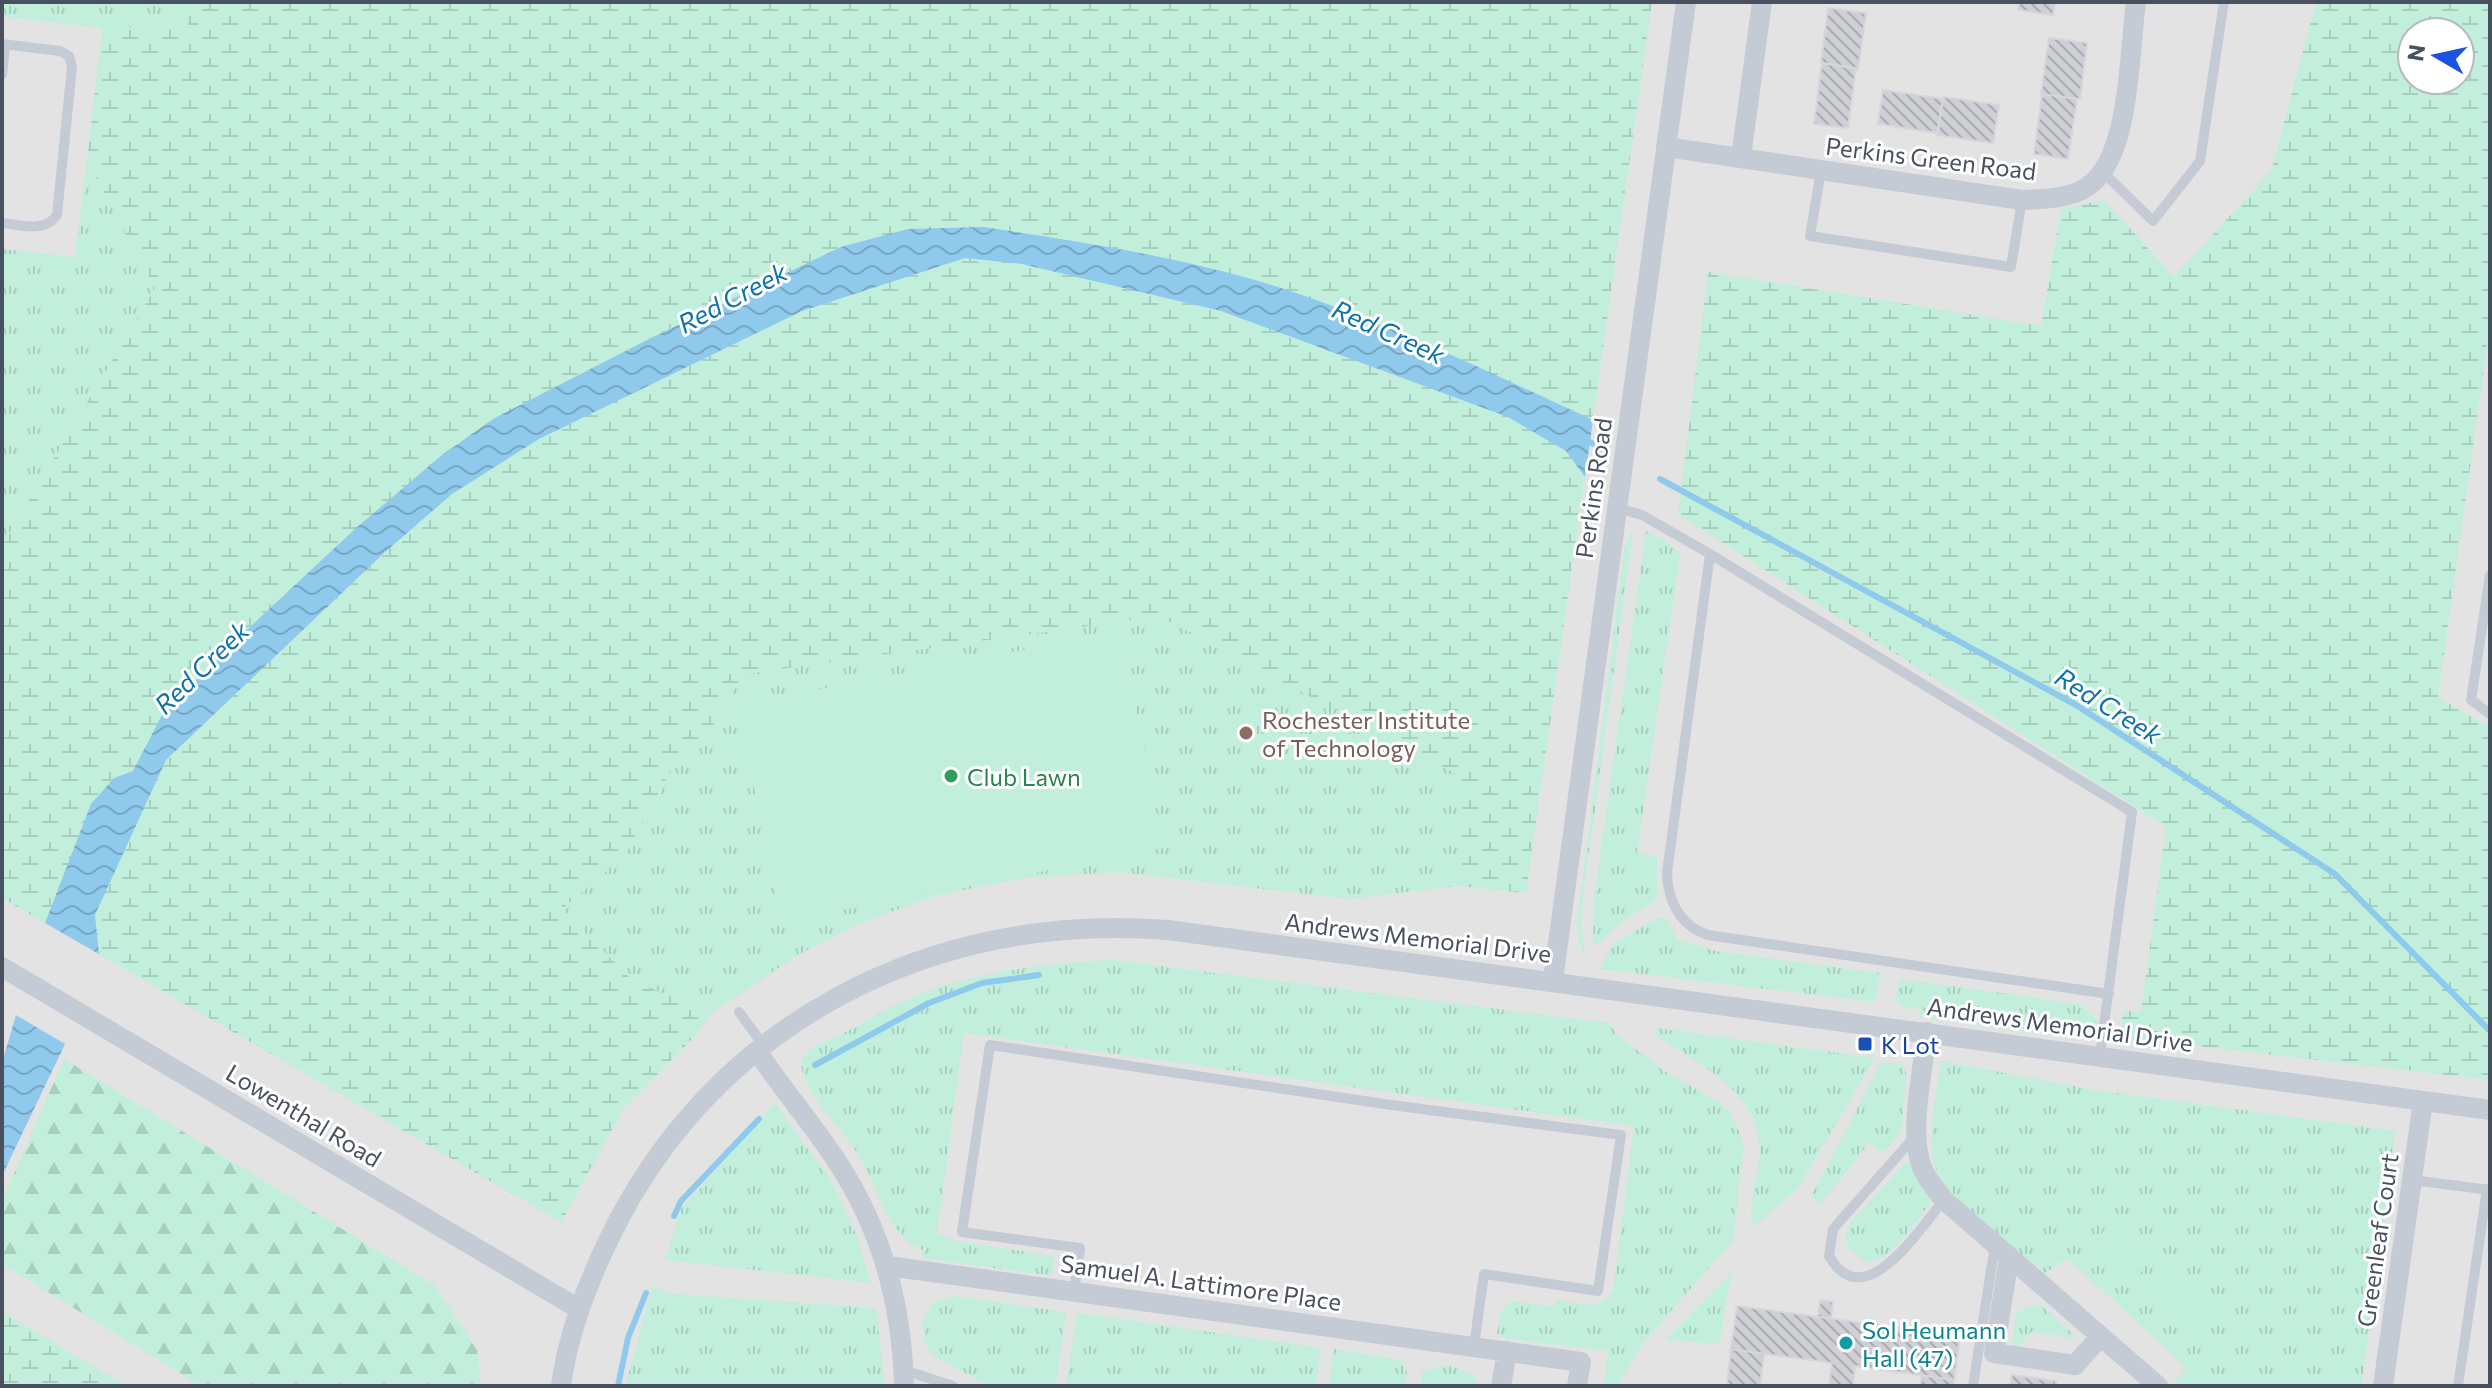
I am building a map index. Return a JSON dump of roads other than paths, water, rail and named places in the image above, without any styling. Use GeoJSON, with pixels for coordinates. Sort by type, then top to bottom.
{"type":"FeatureCollection","features":[{"type":"Feature","properties":{"kind":"street","name":"Perkins Road"},"geometry":{"type":"LineString","coordinates":[[1553,980],[1686,2]]}},
{"type":"Feature","properties":{"kind":"street"},"geometry":{"type":"LineString","coordinates":[[1741,157],[1762,2]]}},
{"type":"Feature","properties":{"kind":"street"},"geometry":{"type":"LineString","coordinates":[[2104,173],[2121,128],[2136,2]]}},
{"type":"Feature","properties":{"kind":"street","name":"Perkins Green Road"},"geometry":{"type":"LineString","coordinates":[[1666,147],[2022,200],[2052,198],[2086,188],[2104,173]]}},
{"type":"Feature","properties":{"kind":"street","name":"Andrews Memorial Drive"},"geometry":{"type":"LineString","coordinates":[[561,1386],[579,1309],[618,1221],[654,1162],[692,1112],[761,1049],[829,1001],[895,968],[979,941],[1063,928],[1168,930],[2490,1110]]}},
{"type":"Feature","properties":{"kind":"street","name":"Lowenthal Road"},"geometry":{"type":"LineString","coordinates":[[2,967],[579,1309]]}},
{"type":"Feature","properties":{"kind":"street"},"geometry":{"type":"LineString","coordinates":[[1927,1032],[1917,1133],[1922,1167],[1944,1200],[2158,1386]]}},
{"type":"Feature","properties":{"kind":"street"},"geometry":{"type":"LineString","coordinates":[[761,1049],[859,1198],[888,1266],[904,1378]]}},
{"type":"Feature","properties":{"kind":"street","name":"Greenleaf Court"},"geometry":{"type":"LineString","coordinates":[[2383,1386],[2423,1101]]}},
{"type":"Feature","properties":{"kind":"street"},"geometry":{"type":"LineString","coordinates":[[2002,1251],[1994,1353],[2075,1365],[2100,1337]]}},
{"type":"Feature","properties":{"kind":"street","name":"Samuel A. Lattimore Place"},"geometry":{"type":"LineString","coordinates":[[888,1266],[1581,1362],[1577,1386]]}},
{"type":"Feature","properties":{"kind":"street"},"geometry":{"type":"LineString","coordinates":[[1501,1386],[1507,1351]]}},
{"type":"Feature","properties":{"kind":"lane"},"geometry":{"type":"LineString","coordinates":[[2104,173],[2153,221],[2200,161],[2224,2]]}},
{"type":"Feature","properties":{"kind":"lane"},"geometry":{"type":"LineString","coordinates":[[2,75],[3,44],[60,51],[69,56],[72,67],[57,215],[52,223],[42,227],[2,223]]}},
{"type":"Feature","properties":{"kind":"lane"},"geometry":{"type":"LineString","coordinates":[[1821,171],[1810,236],[2011,267],[2022,200]]}},
{"type":"Feature","properties":{"kind":"lane"},"geometry":{"type":"LineString","coordinates":[[1617,508],[1666,527],[2132,812],[2100,1055]]}},
{"type":"Feature","properties":{"kind":"lane"},"geometry":{"type":"LineString","coordinates":[[1710,554],[1667,873],[1669,896],[1689,926],[1708,935],[2109,994]]}},
{"type":"Feature","properties":{"kind":"lane"},"geometry":{"type":"LineString","coordinates":[[2490,575],[2471,700],[2490,714]]}},
{"type":"Feature","properties":{"kind":"lane"},"geometry":{"type":"LineString","coordinates":[[739,1012],[761,1049]]}},
{"type":"Feature","properties":{"kind":"lane"},"geometry":{"type":"LineString","coordinates":[[1074,1292],[1080,1248],[962,1232],[990,1045],[1391,1105],[1621,1135],[1598,1291],[1484,1274],[1474,1346]]}},
{"type":"Feature","properties":{"kind":"lane"},"geometry":{"type":"LineString","coordinates":[[1917,1133],[1833,1229],[1829,1256],[1840,1269],[1858,1277],[1878,1273],[1944,1200]]}},
{"type":"Feature","properties":{"kind":"lane"},"geometry":{"type":"LineString","coordinates":[[2412,1180],[2488,1190],[2458,1386]]}},
{"type":"Feature","properties":{"kind":"lane"},"geometry":{"type":"LineString","coordinates":[[1973,1386],[2002,1251]]}},
{"type":"Feature","properties":{"kind":"lane"},"geometry":{"type":"LineString","coordinates":[[904,1378],[953,1386]]}},
{"type":"Feature","properties":{"kind":"water"},"geometry":{"type":"Polygon","coordinates":[[[984,227],[1216,269],[1292,292],[1379,324],[1593,420],[1585,477],[1566,451],[1508,417],[1221,311],[1022,264],[965,258],[802,311],[539,439],[452,494],[384,553],[166,760],[95,915],[99,954],[45,923],[91,804],[114,778],[133,771],[163,713],[355,529],[442,455],[493,419],[651,338],[841,247],[908,229],[984,227]]]}},
{"type":"Feature","properties":{"kind":"water"},"geometry":{"type":"Polygon","coordinates":[[[16,1015],[65,1044],[2,1176],[2,1063],[16,1015]]]}},
{"type":"Feature","properties":{"kind":"waterway","name":"Red Creek"},"geometry":{"type":"LineString","coordinates":[[1584,439],[1608,452]]}},
{"type":"Feature","properties":{"kind":"waterway","name":"Red Creek"},"geometry":{"type":"LineString","coordinates":[[1660,479],[2076,705],[2335,874],[2490,1031]]}},
{"type":"Feature","properties":{"kind":"waterway"},"geometry":{"type":"LineString","coordinates":[[815,1065],[929,1003],[982,983],[1039,975]]}},
{"type":"Feature","properties":{"kind":"waterway"},"geometry":{"type":"LineString","coordinates":[[674,1216],[681,1201],[759,1119]]}},
{"type":"Feature","properties":{"kind":"waterway"},"geometry":{"type":"LineString","coordinates":[[618,1386],[628,1338],[646,1293]]}},
{"type":"Feature","properties":{"kind":"place","name":"Rochester Institute of Technology"},"geometry":{"type":"Point","coordinates":[1246,733]}},
{"type":"Feature","properties":{"kind":"place","name":"Club Lawn"},"geometry":{"type":"Point","coordinates":[951,776]}},
{"type":"Feature","properties":{"kind":"place","name":"K Lot"},"geometry":{"type":"Point","coordinates":[1865,1044]}},
{"type":"Feature","properties":{"kind":"place","name":"Sol Heumann Hall (47)"},"geometry":{"type":"Point","coordinates":[1846,1343]}}]}
